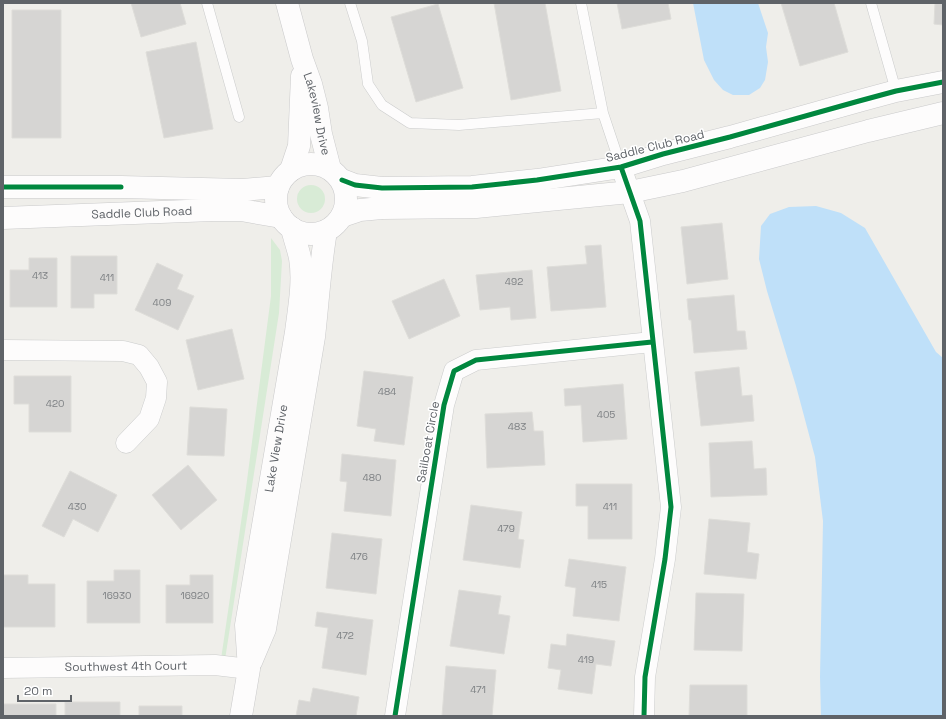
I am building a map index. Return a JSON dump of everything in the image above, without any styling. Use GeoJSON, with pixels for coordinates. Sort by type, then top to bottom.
{"type":"FeatureCollection","features":[{"type":"Feature","properties":{"kind":"street","name":"Lakeview Drive"},"geometry":{"type":"LineString","coordinates":[[288,3],[302,59],[311,84],[317,108],[322,142],[336,175]]}},
{"type":"Feature","properties":{"kind":"street","name":"Lakeview Drive"},"geometry":{"type":"LineString","coordinates":[[285,178],[299,146],[302,59]]}},
{"type":"Feature","properties":{"kind":"street","name":"Saddle Club Road"},"geometry":{"type":"LineString","coordinates":[[336,175],[355,185],[382,188],[472,187],[537,180],[621,167],[663,154],[896,92],[943,82]]}},
{"type":"Feature","properties":{"kind":"street"},"geometry":{"type":"LineString","coordinates":[[342,216],[360,210],[382,208],[476,207],[630,192],[683,181],[868,131],[943,113]]}},
{"type":"Feature","properties":{"kind":"street"},"geometry":{"type":"LineString","coordinates":[[304,164],[317,164],[336,175],[346,192],[346,204],[342,216],[338,222],[326,230],[315,234],[303,233],[286,222],[277,207],[276,202],[276,197],[285,178],[304,164]]}},
{"type":"Feature","properties":{"kind":"street"},"geometry":{"type":"LineString","coordinates":[[621,167],[640,221],[671,507],[665,559],[645,676],[644,716]]}},
{"type":"Feature","properties":{"kind":"street","name":"Saddle Club Road"},"geometry":{"type":"LineString","coordinates":[[3,188],[121,186],[243,190],[285,178]]}},
{"type":"Feature","properties":{"kind":"street","name":"Saddle Club Road"},"geometry":{"type":"LineString","coordinates":[[3,218],[241,210],[286,222]]}},
{"type":"Feature","properties":{"kind":"street","name":"Lake View Drive"},"geometry":{"type":"LineString","coordinates":[[249,669],[246,625],[296,332],[300,300],[300,257],[286,222]]}},
{"type":"Feature","properties":{"kind":"street","name":"Lake View Drive"},"geometry":{"type":"LineString","coordinates":[[241,716],[249,669],[265,629],[314,337],[320,269],[326,230]]}},
{"type":"Feature","properties":{"kind":"street","name":"Sailboat Circle"},"geometry":{"type":"LineString","coordinates":[[395,716],[444,405],[454,371],[476,360],[652,342]]}},
{"type":"Feature","properties":{"kind":"street"},"geometry":{"type":"LineString","coordinates":[[3,350],[123,351],[139,355],[149,367],[157,382],[156,398],[149,419],[126,443]]}},
{"type":"Feature","properties":{"kind":"street","name":"Southwest 4th Court"},"geometry":{"type":"LineString","coordinates":[[3,668],[215,665],[249,669]]}},
{"type":"Feature","properties":{"kind":"lane"},"geometry":{"type":"LineString","coordinates":[[207,3],[239,117]]}},
{"type":"Feature","properties":{"kind":"lane"},"geometry":{"type":"LineString","coordinates":[[350,3],[362,41],[368,84],[382,106],[410,123],[459,125],[603,113]]}},
{"type":"Feature","properties":{"kind":"lane"},"geometry":{"type":"LineString","coordinates":[[582,3],[603,113],[621,167]]}},
{"type":"Feature","properties":{"kind":"lane"},"geometry":{"type":"LineString","coordinates":[[871,3],[896,92]]}},
{"type":"Feature","properties":{"kind":"green space"},"geometry":{"type":"Polygon","coordinates":[[[311,185],[321,189],[325,199],[321,209],[311,213],[301,209],[297,199],[301,189],[311,185]]]}},
{"type":"Feature","properties":{"kind":"green space"},"geometry":{"type":"Polygon","coordinates":[[[271,238],[280,250],[282,261],[279,313],[224,666],[220,666],[246,488],[271,296],[271,238]]]}},
{"type":"Feature","properties":{"kind":"water"},"geometry":{"type":"Polygon","coordinates":[[[693,3],[758,3],[768,33],[766,47],[768,62],[765,80],[760,88],[749,95],[733,95],[723,90],[714,80],[704,60],[693,3]]]}},
{"type":"Feature","properties":{"kind":"water"},"geometry":{"type":"Polygon","coordinates":[[[816,206],[841,213],[865,228],[936,352],[943,358],[943,716],[821,716],[820,677],[823,521],[815,457],[759,259],[761,226],[770,214],[789,207],[816,206]]]}},
{"type":"Feature","properties":{"kind":"building"},"geometry":{"type":"Polygon","coordinates":[[[131,3],[180,3],[186,24],[141,37],[131,3]]]}},
{"type":"Feature","properties":{"kind":"building"},"geometry":{"type":"Polygon","coordinates":[[[494,3],[545,3],[561,91],[511,100],[494,3]]]}},
{"type":"Feature","properties":{"kind":"building"},"geometry":{"type":"Polygon","coordinates":[[[617,3],[668,3],[671,19],[622,29],[617,3]]]}},
{"type":"Feature","properties":{"kind":"building"},"geometry":{"type":"Polygon","coordinates":[[[781,3],[834,3],[848,52],[800,66],[781,3]]]}},
{"type":"Feature","properties":{"kind":"building"},"geometry":{"type":"Polygon","coordinates":[[[935,3],[943,3],[943,25],[934,24],[935,3]]]}},
{"type":"Feature","properties":{"kind":"building"},"geometry":{"type":"Polygon","coordinates":[[[438,4],[463,88],[416,102],[391,17],[438,4]]]}},
{"type":"Feature","properties":{"kind":"building"},"geometry":{"type":"Polygon","coordinates":[[[12,10],[61,10],[61,138],[12,138],[12,10]]]}},
{"type":"Feature","properties":{"kind":"building"},"geometry":{"type":"Polygon","coordinates":[[[196,42],[213,129],[164,138],[146,52],[196,42]]]}},
{"type":"Feature","properties":{"kind":"building"},"geometry":{"type":"Polygon","coordinates":[[[722,223],[728,279],[687,284],[681,227],[722,223]]]}},
{"type":"Feature","properties":{"kind":"building"},"geometry":{"type":"Polygon","coordinates":[[[601,245],[606,307],[551,311],[547,267],[587,264],[585,246],[601,245]]]}},
{"type":"Feature","properties":{"kind":"building"},"geometry":{"type":"Polygon","coordinates":[[[71,256],[117,256],[117,294],[94,294],[94,308],[71,308],[71,256]]]}},
{"type":"Feature","properties":{"kind":"building"},"geometry":{"type":"Polygon","coordinates":[[[29,258],[57,258],[57,307],[10,307],[10,270],[29,270],[29,258]]]}},
{"type":"Feature","properties":{"kind":"building"},"geometry":{"type":"Polygon","coordinates":[[[157,263],[183,275],[177,289],[194,296],[178,330],[135,310],[157,263]]]}},
{"type":"Feature","properties":{"kind":"building"},"geometry":{"type":"Polygon","coordinates":[[[532,270],[536,318],[511,320],[510,307],[480,310],[476,275],[532,270]]]}},
{"type":"Feature","properties":{"kind":"building"},"geometry":{"type":"Polygon","coordinates":[[[444,279],[460,316],[409,339],[392,301],[444,279]]]}},
{"type":"Feature","properties":{"kind":"building"},"geometry":{"type":"Polygon","coordinates":[[[734,295],[737,331],[745,331],[747,349],[694,353],[691,320],[689,320],[687,299],[734,295]]]}},
{"type":"Feature","properties":{"kind":"building"},"geometry":{"type":"Polygon","coordinates":[[[232,329],[244,379],[198,390],[186,340],[232,329]]]}},
{"type":"Feature","properties":{"kind":"building"},"geometry":{"type":"Polygon","coordinates":[[[739,367],[742,396],[752,395],[754,421],[701,426],[695,372],[739,367]]]}},
{"type":"Feature","properties":{"kind":"building"},"geometry":{"type":"Polygon","coordinates":[[[364,371],[413,377],[404,445],[374,441],[376,429],[357,426],[364,371]]]}},
{"type":"Feature","properties":{"kind":"building"},"geometry":{"type":"Polygon","coordinates":[[[14,376],[71,376],[71,432],[29,432],[29,404],[14,404],[14,376]]]}},
{"type":"Feature","properties":{"kind":"building"},"geometry":{"type":"Polygon","coordinates":[[[623,384],[627,439],[583,442],[581,405],[565,406],[564,389],[623,384]]]}},
{"type":"Feature","properties":{"kind":"building"},"geometry":{"type":"Polygon","coordinates":[[[190,407],[227,409],[224,456],[187,455],[190,407]]]}},
{"type":"Feature","properties":{"kind":"building"},"geometry":{"type":"Polygon","coordinates":[[[532,412],[534,431],[543,431],[545,465],[487,468],[485,414],[532,412]]]}},
{"type":"Feature","properties":{"kind":"building"},"geometry":{"type":"Polygon","coordinates":[[[752,441],[754,469],[766,468],[767,495],[711,497],[709,443],[752,441]]]}},
{"type":"Feature","properties":{"kind":"building"},"geometry":{"type":"Polygon","coordinates":[[[342,454],[396,460],[391,516],[344,511],[347,482],[340,481],[342,454]]]}},
{"type":"Feature","properties":{"kind":"building"},"geometry":{"type":"Polygon","coordinates":[[[188,465],[217,500],[181,530],[152,495],[188,465]]]}},
{"type":"Feature","properties":{"kind":"building"},"geometry":{"type":"Polygon","coordinates":[[[70,471],[117,495],[98,532],[73,519],[64,537],[42,526],[70,471]]]}},
{"type":"Feature","properties":{"kind":"building"},"geometry":{"type":"Polygon","coordinates":[[[576,484],[632,484],[632,539],[588,539],[588,506],[576,506],[576,484]]]}},
{"type":"Feature","properties":{"kind":"building"},"geometry":{"type":"Polygon","coordinates":[[[471,505],[522,512],[518,539],[524,540],[520,568],[463,560],[471,505]]]}},
{"type":"Feature","properties":{"kind":"building"},"geometry":{"type":"Polygon","coordinates":[[[709,519],[750,523],[747,552],[759,554],[756,579],[704,574],[709,519]]]}},
{"type":"Feature","properties":{"kind":"building"},"geometry":{"type":"Polygon","coordinates":[[[332,533],[382,539],[376,594],[326,588],[332,533]]]}},
{"type":"Feature","properties":{"kind":"building"},"geometry":{"type":"Polygon","coordinates":[[[569,559],[626,567],[619,621],[573,616],[576,588],[565,586],[569,559]]]}},
{"type":"Feature","properties":{"kind":"building"},"geometry":{"type":"Polygon","coordinates":[[[114,570],[140,570],[140,623],[87,623],[87,581],[114,581],[114,570]]]}},
{"type":"Feature","properties":{"kind":"building"},"geometry":{"type":"Polygon","coordinates":[[[3,575],[28,575],[28,584],[55,584],[55,627],[3,627],[3,575]]]}},
{"type":"Feature","properties":{"kind":"building"},"geometry":{"type":"Polygon","coordinates":[[[190,575],[213,575],[213,623],[166,623],[166,585],[190,585],[190,575]]]}},
{"type":"Feature","properties":{"kind":"building"},"geometry":{"type":"Polygon","coordinates":[[[459,590],[501,596],[498,614],[510,616],[504,654],[450,646],[459,590]]]}},
{"type":"Feature","properties":{"kind":"building"},"geometry":{"type":"Polygon","coordinates":[[[696,593],[744,594],[742,651],[694,650],[696,593]]]}},
{"type":"Feature","properties":{"kind":"building"},"geometry":{"type":"Polygon","coordinates":[[[317,612],[373,620],[366,675],[322,668],[328,628],[315,626],[317,612]]]}},
{"type":"Feature","properties":{"kind":"building"},"geometry":{"type":"Polygon","coordinates":[[[567,634],[615,641],[611,666],[596,664],[592,694],[558,689],[561,670],[548,668],[551,644],[566,646],[567,634]]]}},
{"type":"Feature","properties":{"kind":"building"},"geometry":{"type":"Polygon","coordinates":[[[446,666],[496,670],[492,716],[442,716],[446,666]]]}},
{"type":"Feature","properties":{"kind":"building"},"geometry":{"type":"Polygon","coordinates":[[[690,685],[747,685],[747,716],[689,716],[690,685]]]}},
{"type":"Feature","properties":{"kind":"building"},"geometry":{"type":"Polygon","coordinates":[[[313,688],[359,697],[356,716],[296,716],[299,700],[310,702],[313,688]]]}},
{"type":"Feature","properties":{"kind":"building"},"geometry":{"type":"Polygon","coordinates":[[[65,702],[120,702],[120,716],[65,716],[65,702]]]}},
{"type":"Feature","properties":{"kind":"building"},"geometry":{"type":"Polygon","coordinates":[[[3,704],[56,704],[56,716],[3,716],[3,704]]]}},
{"type":"Feature","properties":{"kind":"building"},"geometry":{"type":"Polygon","coordinates":[[[139,706],[182,706],[182,716],[139,716],[139,706]]]}},
{"type":"Feature","properties":{"kind":"cycle path"},"geometry":{"type":"LineString","coordinates":[[342,180],[355,185],[382,188],[472,187],[537,180],[621,167],[663,154],[896,91],[943,82]]}},
{"type":"Feature","properties":{"kind":"cycle path"},"geometry":{"type":"LineString","coordinates":[[621,167],[640,221],[671,507],[665,559],[645,677],[644,716]]}},
{"type":"Feature","properties":{"kind":"cycle path"},"geometry":{"type":"LineString","coordinates":[[3,187],[121,187]]}},
{"type":"Feature","properties":{"kind":"cycle path"},"geometry":{"type":"LineString","coordinates":[[395,716],[444,405],[454,371],[476,360],[652,342]]}}]}
